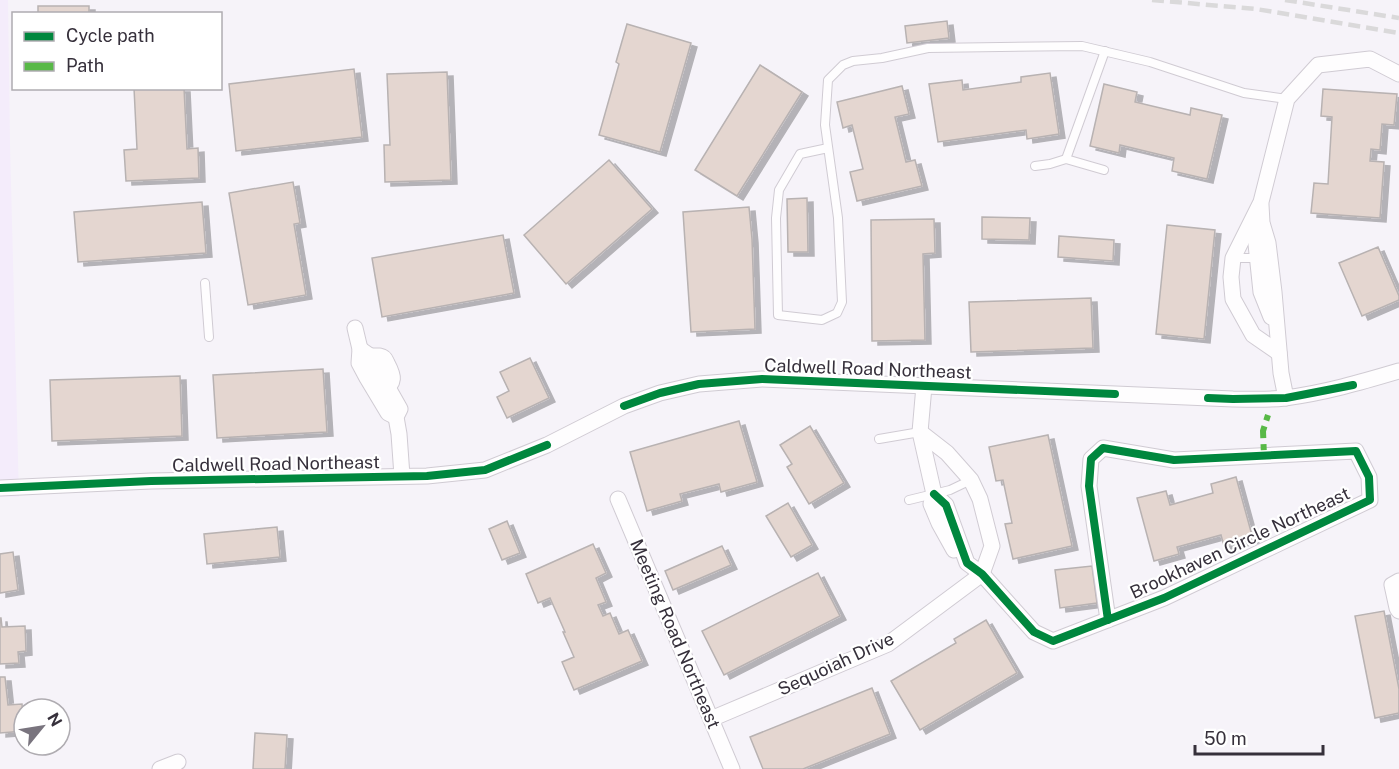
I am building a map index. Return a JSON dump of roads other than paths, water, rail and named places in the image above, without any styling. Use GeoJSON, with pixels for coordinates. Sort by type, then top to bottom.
{"type":"FeatureCollection","features":[{"type":"Feature","properties":{"kind":"street"},"geometry":{"type":"LineString","coordinates":[[1279,353],[1252,335],[1233,299],[1231,277],[1233,258],[1261,202],[1287,99],[1318,65],[1370,59],[1399,74]]}},
{"type":"Feature","properties":{"kind":"street"},"geometry":{"type":"LineString","coordinates":[[1261,202],[1262,223],[1268,243],[1264,257],[1286,398]]}},
{"type":"Feature","properties":{"kind":"street"},"geometry":{"type":"LineString","coordinates":[[355,328],[382,392],[400,409],[396,417],[402,476]]}},
{"type":"Feature","properties":{"kind":"street","name":"Caldwell Road Northeast"},"geometry":{"type":"LineString","coordinates":[[0,488],[427,476],[485,470],[547,445],[624,406],[660,393],[699,384],[762,379],[1233,399],[1286,398],[1341,388],[1399,371]]}},
{"type":"Feature","properties":{"kind":"street"},"geometry":{"type":"LineString","coordinates":[[920,432],[947,453],[971,480],[980,499],[992,546],[982,574],[953,549],[931,504],[934,494],[920,432],[924,386]]}},
{"type":"Feature","properties":{"kind":"street","name":"Brookhaven Circle Northeast"},"geometry":{"type":"LineString","coordinates":[[982,574],[1034,632],[1053,641],[1108,620],[1164,598],[1370,500],[1369,477],[1356,451],[1174,460],[1102,448],[1091,459],[1089,486],[1108,620]]}},
{"type":"Feature","properties":{"kind":"street","name":"Meeting Road Northeast"},"geometry":{"type":"LineString","coordinates":[[618,499],[732,769]]}},
{"type":"Feature","properties":{"kind":"street","name":"Sequoiah Drive"},"geometry":{"type":"LineString","coordinates":[[711,719],[888,644],[982,574]]}},
{"type":"Feature","properties":{"kind":"street"},"geometry":{"type":"LineString","coordinates":[[1399,581],[1392,585],[1399,611]]}},
{"type":"Feature","properties":{"kind":"street"},"geometry":{"type":"LineString","coordinates":[[160,769],[178,762]]}},
{"type":"Feature","properties":{"kind":"lane"},"geometry":{"type":"LineString","coordinates":[[828,148],[800,154],[779,190],[776,218],[778,315],[822,320],[837,313],[842,302],[838,218],[825,125],[828,80],[843,65],[853,61],[882,58],[928,48],[1082,46],[1150,62],[1244,93],[1287,99]]}},
{"type":"Feature","properties":{"kind":"lane"},"geometry":{"type":"LineString","coordinates":[[1066,159],[1105,51]]}},
{"type":"Feature","properties":{"kind":"lane"},"geometry":{"type":"LineString","coordinates":[[1035,165],[1050,164],[1066,159],[1104,170]]}},
{"type":"Feature","properties":{"kind":"lane"},"geometry":{"type":"LineString","coordinates":[[1233,258],[1264,257]]}},
{"type":"Feature","properties":{"kind":"lane"},"geometry":{"type":"LineString","coordinates":[[205,283],[209,337]]}},
{"type":"Feature","properties":{"kind":"lane"},"geometry":{"type":"LineString","coordinates":[[879,439],[920,432]]}},
{"type":"Feature","properties":{"kind":"lane"},"geometry":{"type":"LineString","coordinates":[[909,500],[951,490],[971,480]]}},
{"type":"Feature","properties":{"kind":"railway"},"geometry":{"type":"LineString","coordinates":[[1152,0],[1256,9],[1399,33]]}},
{"type":"Feature","properties":{"kind":"railway"},"geometry":{"type":"LineString","coordinates":[[1285,0],[1399,18]]}}]}
